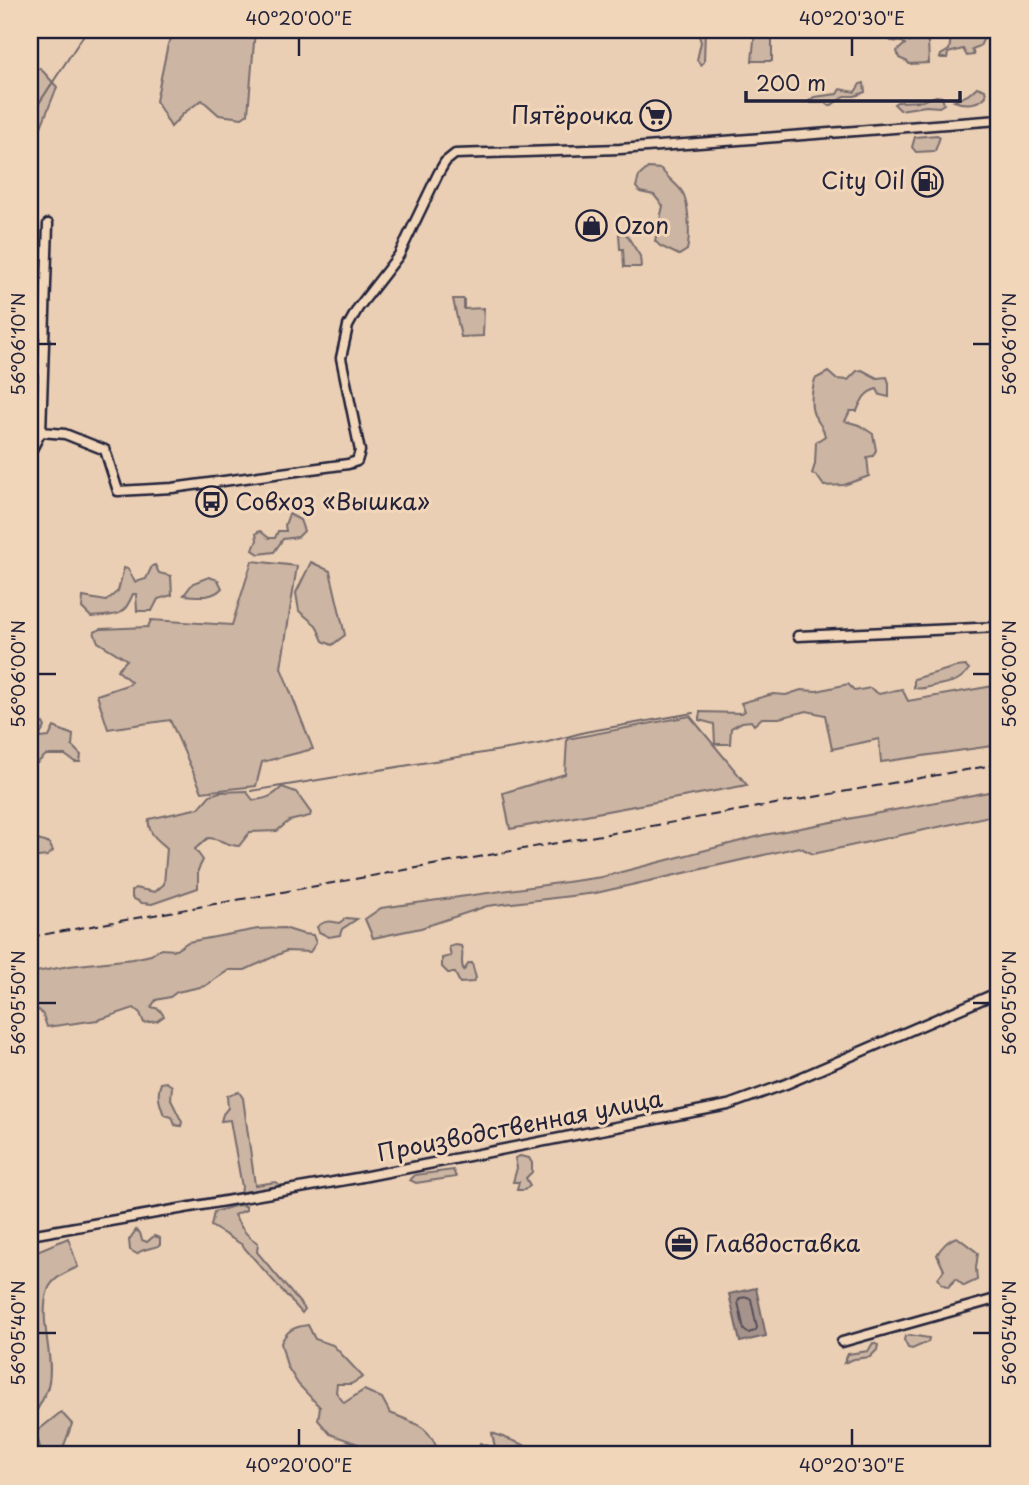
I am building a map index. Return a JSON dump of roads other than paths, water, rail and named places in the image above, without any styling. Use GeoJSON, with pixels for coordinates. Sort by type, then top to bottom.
{"type":"FeatureCollection","features":[{"type":"Feature","properties":{"kind":"street"},"geometry":{"type":"LineString","coordinates":[[41,432],[65,434],[106,450],[118,491],[172,488],[357,461],[358,438],[341,358],[348,326],[358,308],[398,256],[438,174],[445,162],[455,154],[620,149],[999,120]]}},
{"type":"Feature","properties":{"kind":"street"},"geometry":{"type":"LineString","coordinates":[[30,453],[41,432],[48,224]]}},
{"type":"Feature","properties":{"kind":"street"},"geometry":{"type":"LineString","coordinates":[[798,636],[999,627]]}},
{"type":"Feature","properties":{"kind":"street","name":"Производственная улица"},"geometry":{"type":"LineString","coordinates":[[30,1236],[357,1178],[728,1105],[786,1084],[999,992]]}},
{"type":"Feature","properties":{"kind":"street"},"geometry":{"type":"LineString","coordinates":[[842,1342],[999,1298]]}},
{"type":"Feature","properties":{"kind":"water"},"geometry":{"type":"Polygon","coordinates":[[[756,1288],[766,1336],[740,1342],[729,1294],[756,1288]]]}},
{"type":"Feature","properties":{"kind":"waterway"},"geometry":{"type":"LineString","coordinates":[[30,117],[87,30]]}},
{"type":"Feature","properties":{"kind":"waterway"},"geometry":{"type":"LineString","coordinates":[[251,791],[544,743],[585,732],[693,713]]}},
{"type":"Feature","properties":{"kind":"railway"},"geometry":{"type":"LineString","coordinates":[[30,937],[999,764]]}},
{"type":"Feature","properties":{"kind":"railway"},"geometry":{"type":"LineString","coordinates":[[991,1200],[999,1198]]}},
{"type":"Feature","properties":{"kind":"place","name":"Пятёрочка"},"geometry":{"type":"Point","coordinates":[656,116]}},
{"type":"Feature","properties":{"kind":"place","name":"City Oil"},"geometry":{"type":"Point","coordinates":[928,181]}},
{"type":"Feature","properties":{"kind":"place","name":"Ozon"},"geometry":{"type":"Point","coordinates":[591,226]}},
{"type":"Feature","properties":{"kind":"place","name":"Совхоз «Вышка»"},"geometry":{"type":"Point","coordinates":[212,502]}},
{"type":"Feature","properties":{"kind":"place","name":"Главдоставка"},"geometry":{"type":"Point","coordinates":[682,1244]}}]}
